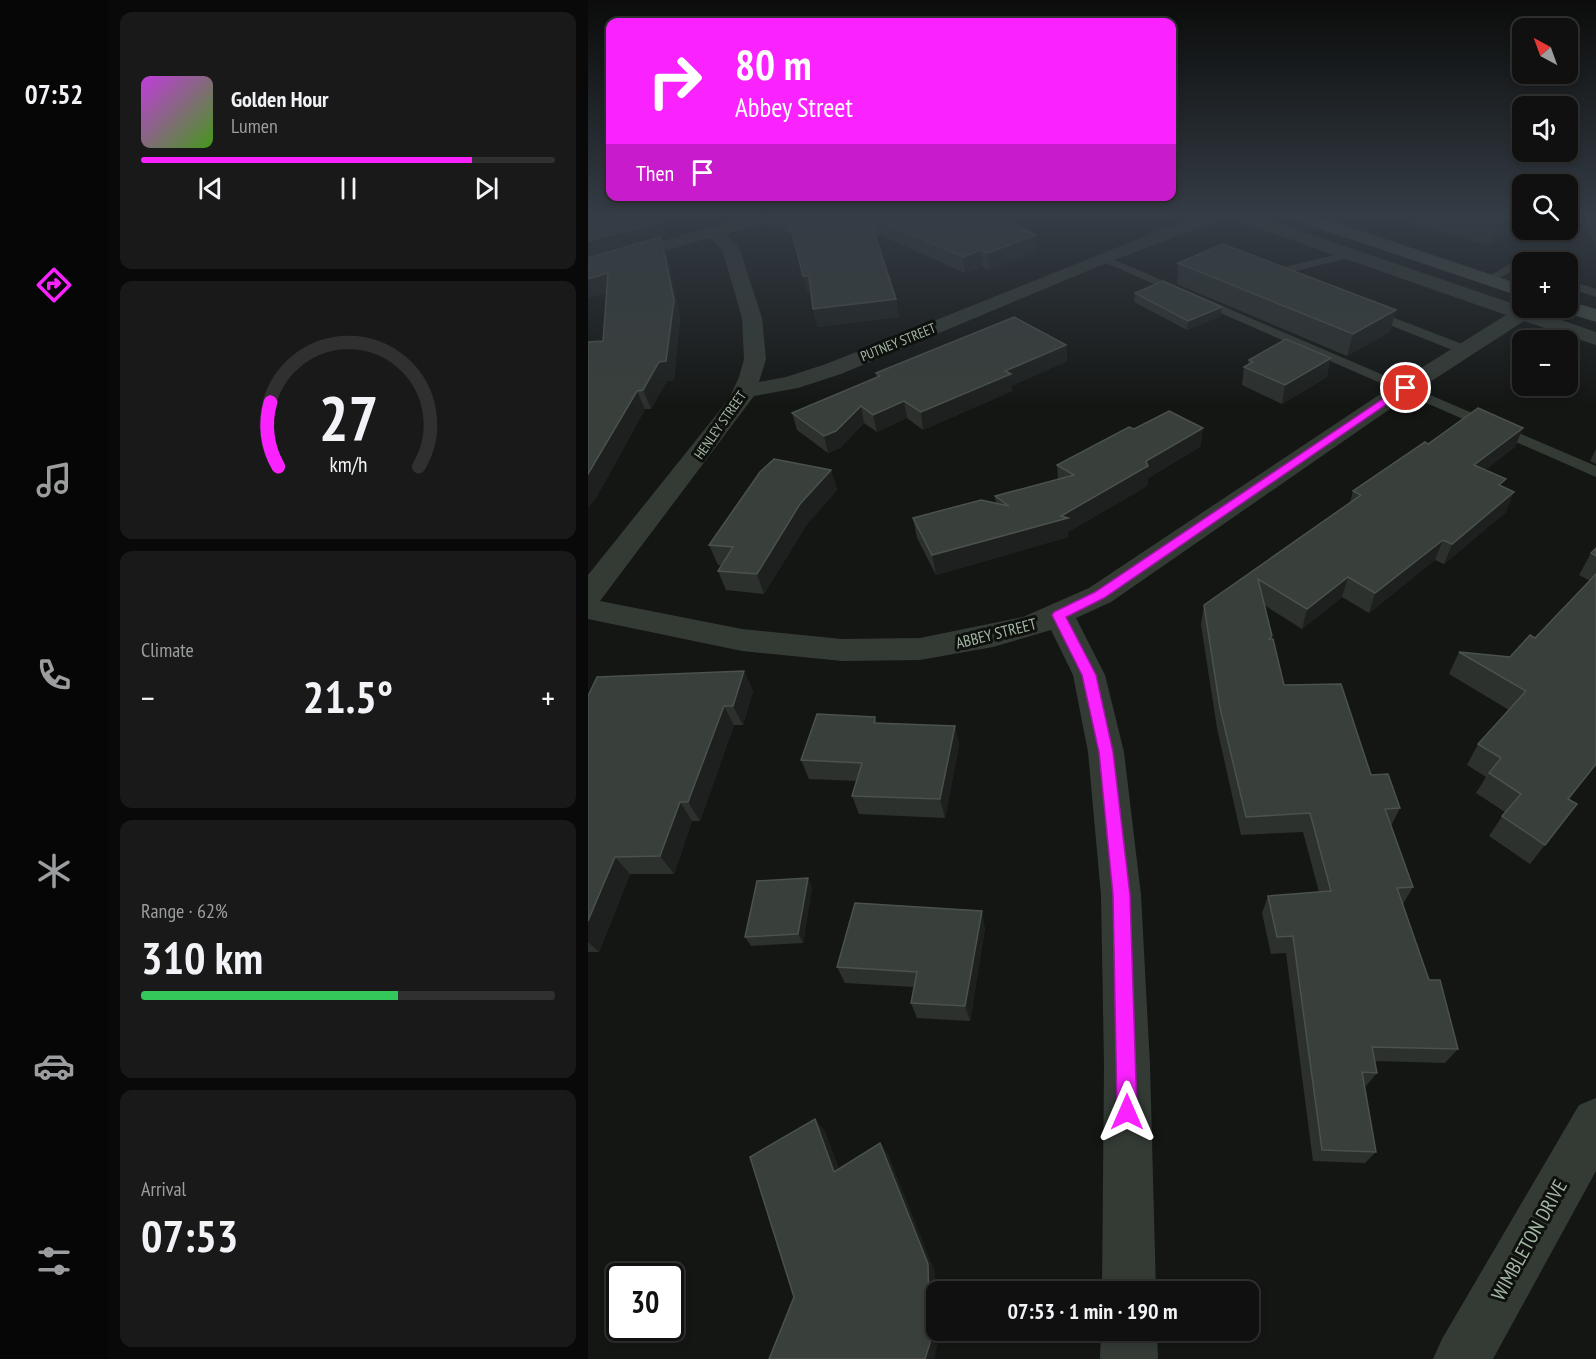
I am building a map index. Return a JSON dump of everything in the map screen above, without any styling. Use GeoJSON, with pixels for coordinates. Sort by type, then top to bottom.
{"type":"FeatureCollection","features":[{"type":"Feature","properties":{"kind":"main road"},"geometry":{"type":"LineString","coordinates":[[1488,280],[1512,296]]}},
{"type":"Feature","properties":{"kind":"main road"},"geometry":{"type":"LineString","coordinates":[[1578,310],[1596,316]]}},
{"type":"Feature","properties":{"kind":"street","name":"HENLEY STREET"},"geometry":{"type":"LineString","coordinates":[[588,595],[696,460],[746,390],[754,359],[752,318],[740,279]]}},
{"type":"Feature","properties":{"kind":"street","name":"PUTNEY STREET"},"geometry":{"type":"LineString","coordinates":[[746,390],[764,389],[836,367],[1051,279]]}},
{"type":"Feature","properties":{"kind":"street"},"geometry":{"type":"LineString","coordinates":[[1440,279],[1512,300]]}},
{"type":"Feature","properties":{"kind":"street","name":"ABBEY STREET"},"geometry":{"type":"LineString","coordinates":[[588,609],[742,640],[794,647],[884,651],[920,649],[993,636],[1059,615],[1100,595],[1465,350],[1512,314]]}},
{"type":"Feature","properties":{"kind":"street"},"geometry":{"type":"LineString","coordinates":[[1553,318],[1596,339]]}},
{"type":"Feature","properties":{"kind":"street"},"geometry":{"type":"LineString","coordinates":[[1059,615],[1089,675],[1106,752],[1120,883],[1127,1065],[1129,1281]]}},
{"type":"Feature","properties":{"kind":"street","name":"WIMBLETON DRIVE"},"geometry":{"type":"LineString","coordinates":[[1462,1359],[1596,1122]]}},
{"type":"Feature","properties":{"kind":"street"},"geometry":{"type":"LineString","coordinates":[[1129,1341],[1129,1359]]}},
{"type":"Feature","properties":{"kind":"lane"},"geometry":{"type":"LineString","coordinates":[[1153,279],[1596,472]]}},
{"type":"Feature","properties":{"kind":"lane"},"geometry":{"type":"LineString","coordinates":[[1290,279],[1316,292]]}},
{"type":"Feature","properties":{"kind":"lane"},"geometry":{"type":"LineString","coordinates":[[1578,287],[1596,293]]}},
{"type":"Feature","properties":{"kind":"lane"},"geometry":{"type":"LineString","coordinates":[[1357,308],[1465,350]]}},
{"type":"Feature","properties":{"kind":"building"},"geometry":{"type":"Polygon","coordinates":[[[608,279],[670,279],[674,300],[666,361],[659,362],[643,390],[637,391],[588,474],[588,342],[603,341],[608,279]]]}},
{"type":"Feature","properties":{"kind":"building"},"geometry":{"type":"Polygon","coordinates":[[[809,279],[890,279],[896,299],[813,309],[809,279]]]}},
{"type":"Feature","properties":{"kind":"building"},"geometry":{"type":"Polygon","coordinates":[[[1218,279],[1316,279],[1396,310],[1353,334],[1218,279]]]}},
{"type":"Feature","properties":{"kind":"building"},"geometry":{"type":"Polygon","coordinates":[[[1163,281],[1222,307],[1188,321],[1135,293],[1163,281]]]}},
{"type":"Feature","properties":{"kind":"building"},"geometry":{"type":"Polygon","coordinates":[[[1014,317],[1066,345],[1005,371],[1011,374],[921,412],[904,401],[873,415],[861,406],[836,431],[824,436],[792,413],[880,376],[876,373],[1014,317]]]}},
{"type":"Feature","properties":{"kind":"building"},"geometry":{"type":"Polygon","coordinates":[[[1286,339],[1331,358],[1285,385],[1244,367],[1253,362],[1249,360],[1286,339]]]}},
{"type":"Feature","properties":{"kind":"building"},"geometry":{"type":"Polygon","coordinates":[[[1478,408],[1523,428],[1474,465],[1506,479],[1499,485],[1514,492],[1452,544],[1443,540],[1375,593],[1348,577],[1307,609],[1258,579],[1272,636],[1269,639],[1273,639],[1284,685],[1341,684],[1371,775],[1388,774],[1400,808],[1385,809],[1413,887],[1397,888],[1429,980],[1440,980],[1458,1049],[1372,1047],[1377,1073],[1362,1072],[1376,1152],[1322,1150],[1293,936],[1277,937],[1268,896],[1331,891],[1310,813],[1246,817],[1220,708],[1204,605],[1361,495],[1353,491],[1425,442],[1428,444],[1478,408]]]}},
{"type":"Feature","properties":{"kind":"building"},"geometry":{"type":"Polygon","coordinates":[[[1169,411],[1203,428],[1146,461],[1148,466],[1061,516],[1068,518],[932,555],[913,518],[981,500],[1009,506],[995,496],[1074,475],[1057,465],[1129,427],[1134,429],[1169,411]]]}},
{"type":"Feature","properties":{"kind":"building"},"geometry":{"type":"Polygon","coordinates":[[[774,459],[831,470],[800,504],[757,574],[718,571],[733,547],[709,545],[760,472],[774,459]]]}},
{"type":"Feature","properties":{"kind":"building"},"geometry":{"type":"Polygon","coordinates":[[[1596,574],[1596,764],[1568,799],[1577,804],[1545,845],[1502,816],[1521,794],[1489,773],[1501,758],[1478,744],[1526,691],[1459,652],[1510,657],[1530,635],[1535,638],[1596,574]]]}},
{"type":"Feature","properties":{"kind":"building"},"geometry":{"type":"Polygon","coordinates":[[[744,671],[733,706],[724,706],[688,802],[680,802],[660,856],[615,857],[588,921],[588,696],[597,677],[744,671]]]}},
{"type":"Feature","properties":{"kind":"building"},"geometry":{"type":"Polygon","coordinates":[[[817,714],[875,717],[874,723],[955,726],[940,799],[852,796],[862,763],[801,760],[817,714]]]}},
{"type":"Feature","properties":{"kind":"building"},"geometry":{"type":"Polygon","coordinates":[[[808,878],[798,934],[745,937],[757,881],[808,878]]]}},
{"type":"Feature","properties":{"kind":"building"},"geometry":{"type":"Polygon","coordinates":[[[855,903],[982,911],[965,1006],[911,1003],[917,972],[837,967],[855,903]]]}},
{"type":"Feature","properties":{"kind":"building"},"geometry":{"type":"Polygon","coordinates":[[[815,1119],[834,1172],[880,1143],[928,1264],[926,1341],[930,1343],[925,1359],[769,1359],[794,1297],[750,1157],[815,1119]]]}},
{"type":"Feature","properties":{"kind":"route"},"geometry":{"type":"LineString","coordinates":[[1127,1112],[1121,895],[1106,752],[1089,675],[1059,615],[1100,595],[1406,388]]}}]}
